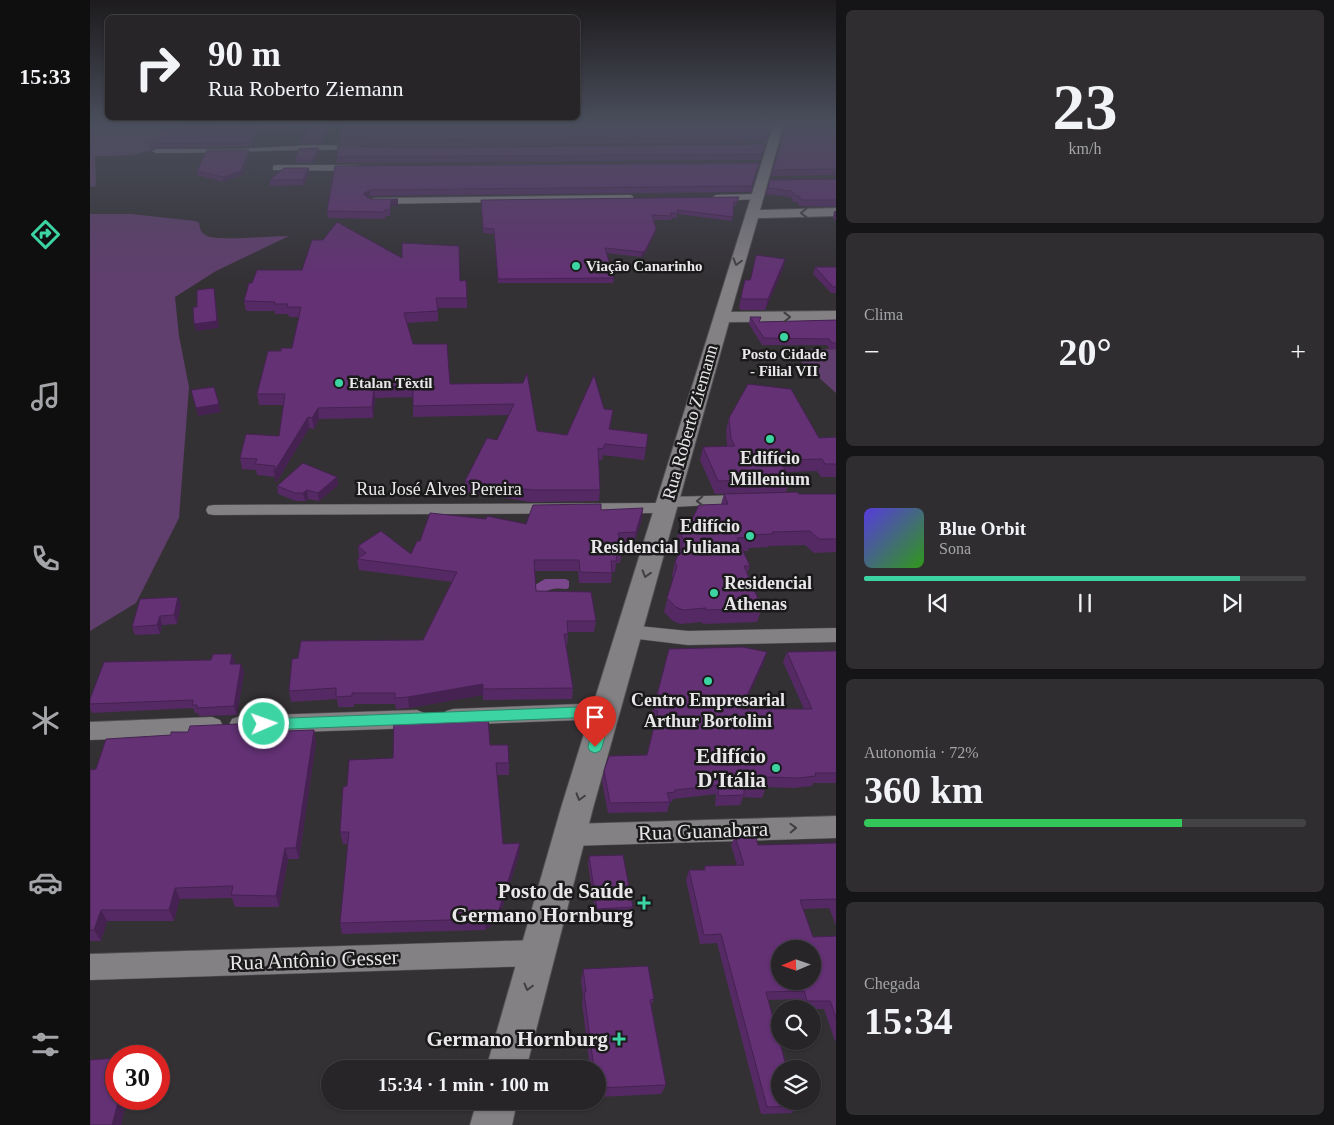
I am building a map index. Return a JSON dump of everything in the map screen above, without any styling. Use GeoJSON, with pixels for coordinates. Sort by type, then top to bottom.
{"type":"FeatureCollection","features":[{"type":"Feature","properties":{"kind":"main road","name":"Rua Roberto Ziemann"},"geometry":{"type":"LineString","coordinates":[[508,1060],[569,835],[756,197],[766,181],[765,176]]}},
{"type":"Feature","properties":{"kind":"main road"},"geometry":{"type":"LineString","coordinates":[[751,215],[763,213],[836,212]]}},
{"type":"Feature","properties":{"kind":"main road"},"geometry":{"type":"LineString","coordinates":[[721,316],[836,316]]}},
{"type":"Feature","properties":{"kind":"main road"},"geometry":{"type":"LineString","coordinates":[[491,1125],[495,1110]]}},
{"type":"Feature","properties":{"kind":"street"},"geometry":{"type":"LineString","coordinates":[[703,198],[756,197]]}},
{"type":"Feature","properties":{"kind":"street"},"geometry":{"type":"LineString","coordinates":[[370,201],[644,198]]}},
{"type":"Feature","properties":{"kind":"street","name":"Rua José Alves Pereira"},"geometry":{"type":"LineString","coordinates":[[214,510],[666,505],[757,500]]}},
{"type":"Feature","properties":{"kind":"street"},"geometry":{"type":"LineString","coordinates":[[628,632],[688,638],[836,635]]}},
{"type":"Feature","properties":{"kind":"street"},"geometry":{"type":"LineString","coordinates":[[90,731],[605,711]]}},
{"type":"Feature","properties":{"kind":"street","name":"Rua Guanabara"},"geometry":{"type":"LineString","coordinates":[[569,835],[836,826]]}},
{"type":"Feature","properties":{"kind":"street","name":"Rua Antônio Gesser"},"geometry":{"type":"LineString","coordinates":[[90,966],[538,953]]}},
{"type":"Feature","properties":{"kind":"shaded area"},"geometry":{"type":"Polygon","coordinates":[[[90,176],[96,176],[96,186],[90,187],[90,176]]]}},
{"type":"Feature","properties":{"kind":"shaded area"},"geometry":{"type":"Polygon","coordinates":[[[90,214],[131,214],[195,221],[199,223],[203,234],[213,237],[289,236],[216,271],[175,297],[179,336],[189,387],[179,518],[136,603],[90,631],[90,214]]]}},
{"type":"Feature","properties":{"kind":"shaded area"},"geometry":{"type":"Polygon","coordinates":[[[836,349],[836,393],[788,350],[836,349]]]}},
{"type":"Feature","properties":{"kind":"shaded area"},"geometry":{"type":"Polygon","coordinates":[[[545,579],[566,579],[569,581],[569,587],[567,589],[543,592],[536,590],[535,585],[545,579]]]}},
{"type":"Feature","properties":{"kind":"building"},"geometry":{"type":"Polygon","coordinates":[[[275,176],[305,176],[303,180],[270,180],[275,176]]]}},
{"type":"Feature","properties":{"kind":"building"},"geometry":{"type":"Polygon","coordinates":[[[333,176],[755,176],[752,186],[370,190],[363,194],[370,199],[398,199],[391,200],[390,210],[385,210],[385,212],[327,211],[333,176]]]}},
{"type":"Feature","properties":{"kind":"building"},"geometry":{"type":"Polygon","coordinates":[[[836,179],[836,200],[801,200],[792,191],[768,188],[770,180],[836,179]]]}},
{"type":"Feature","properties":{"kind":"building"},"geometry":{"type":"Polygon","coordinates":[[[739,197],[737,202],[734,202],[733,217],[677,210],[678,213],[671,213],[671,216],[652,215],[656,229],[645,251],[605,248],[614,278],[498,279],[494,229],[483,228],[481,200],[739,197]]]}},
{"type":"Feature","properties":{"kind":"building"},"geometry":{"type":"Polygon","coordinates":[[[337,222],[402,258],[402,243],[459,246],[460,281],[466,280],[467,298],[436,298],[438,311],[404,313],[413,344],[447,344],[450,384],[523,383],[527,373],[537,431],[567,435],[594,375],[604,409],[613,410],[609,429],[648,434],[646,448],[605,444],[603,449],[598,448],[600,490],[532,490],[465,481],[487,438],[497,440],[514,404],[413,406],[413,386],[374,387],[372,407],[318,408],[312,418],[308,417],[274,472],[275,466],[255,464],[257,459],[240,458],[246,434],[279,436],[285,394],[257,394],[268,351],[281,351],[281,348],[292,348],[301,307],[287,307],[288,304],[274,304],[275,302],[244,301],[249,283],[252,283],[257,270],[302,270],[312,240],[323,240],[337,222]]]}},
{"type":"Feature","properties":{"kind":"building"},"geometry":{"type":"Polygon","coordinates":[[[756,255],[785,259],[768,299],[743,299],[741,297],[745,280],[750,280],[751,278],[756,255]]]}},
{"type":"Feature","properties":{"kind":"building"},"geometry":{"type":"Polygon","coordinates":[[[815,267],[836,267],[836,287],[833,287],[815,267]]]}},
{"type":"Feature","properties":{"kind":"building"},"geometry":{"type":"Polygon","coordinates":[[[214,288],[217,321],[194,324],[193,307],[197,307],[197,290],[214,288]]]}},
{"type":"Feature","properties":{"kind":"building"},"geometry":{"type":"Polygon","coordinates":[[[750,317],[761,317],[759,322],[836,320],[836,343],[832,343],[829,339],[764,338],[750,317]]]}},
{"type":"Feature","properties":{"kind":"building"},"geometry":{"type":"Polygon","coordinates":[[[748,384],[791,389],[819,438],[836,437],[836,464],[825,464],[822,459],[780,460],[790,479],[718,481],[703,447],[735,446],[731,439],[729,418],[748,384]]]}},
{"type":"Feature","properties":{"kind":"building"},"geometry":{"type":"Polygon","coordinates":[[[214,387],[219,404],[196,408],[191,390],[214,387]]]}},
{"type":"Feature","properties":{"kind":"building"},"geometry":{"type":"Polygon","coordinates":[[[303,463],[337,477],[318,493],[307,490],[303,493],[295,493],[277,486],[303,463]]]}},
{"type":"Feature","properties":{"kind":"building"},"geometry":{"type":"Polygon","coordinates":[[[797,492],[799,494],[836,494],[836,539],[819,539],[810,531],[772,532],[773,534],[737,538],[750,566],[744,566],[762,608],[683,610],[676,607],[667,598],[677,566],[675,562],[684,541],[679,530],[687,529],[699,505],[728,504],[724,494],[797,492]]]}},
{"type":"Feature","properties":{"kind":"building"},"geometry":{"type":"Polygon","coordinates":[[[601,504],[601,510],[643,508],[636,532],[618,533],[622,552],[616,552],[617,561],[611,561],[612,573],[580,572],[579,560],[534,560],[536,591],[591,592],[596,621],[567,621],[568,634],[564,634],[573,688],[483,689],[483,684],[395,698],[395,693],[352,693],[352,696],[336,697],[336,688],[289,691],[292,659],[298,658],[301,641],[423,640],[457,572],[357,559],[366,553],[358,546],[381,531],[411,554],[417,541],[420,541],[430,513],[486,519],[487,516],[526,524],[533,505],[601,504]]]}},
{"type":"Feature","properties":{"kind":"building"},"geometry":{"type":"Polygon","coordinates":[[[178,597],[174,615],[160,616],[157,625],[132,627],[140,599],[178,597]]]}},
{"type":"Feature","properties":{"kind":"building"},"geometry":{"type":"Polygon","coordinates":[[[743,647],[767,652],[741,709],[812,709],[787,652],[836,651],[836,773],[815,773],[816,776],[799,778],[763,777],[767,788],[744,788],[744,795],[718,796],[719,785],[675,790],[675,792],[667,793],[670,802],[610,803],[604,771],[609,756],[647,755],[658,711],[653,710],[669,649],[743,647]]]}},
{"type":"Feature","properties":{"kind":"building"},"geometry":{"type":"Polygon","coordinates":[[[213,654],[232,654],[230,664],[241,664],[234,706],[197,708],[197,705],[192,705],[193,700],[90,704],[90,699],[104,662],[211,660],[213,654]]]}},
{"type":"Feature","properties":{"kind":"building"},"geometry":{"type":"Polygon","coordinates":[[[488,716],[490,745],[508,745],[509,763],[496,763],[503,844],[520,843],[499,910],[485,919],[340,923],[349,832],[340,832],[343,787],[347,786],[349,760],[393,758],[394,718],[488,716]]]}},
{"type":"Feature","properties":{"kind":"building"},"geometry":{"type":"Polygon","coordinates":[[[262,723],[260,732],[314,730],[296,848],[285,848],[276,896],[231,895],[233,886],[175,888],[169,910],[101,910],[94,930],[90,930],[90,770],[96,769],[106,739],[171,735],[171,732],[188,732],[190,726],[262,723]]]}},
{"type":"Feature","properties":{"kind":"building"},"geometry":{"type":"Polygon","coordinates":[[[755,834],[758,845],[836,843],[836,901],[835,899],[800,900],[813,937],[836,936],[836,1017],[830,1001],[807,1000],[804,991],[766,992],[771,1010],[771,1050],[782,1050],[785,1060],[771,1060],[771,1107],[767,1107],[721,934],[704,935],[689,870],[705,870],[705,866],[744,865],[735,836],[755,834]]]}},
{"type":"Feature","properties":{"kind":"building"},"geometry":{"type":"Polygon","coordinates":[[[623,855],[633,907],[597,909],[589,856],[623,855]]]}},
{"type":"Feature","properties":{"kind":"building","name":"Germano Hornburg"},"geometry":{"type":"Polygon","coordinates":[[[648,966],[654,999],[650,1000],[666,1085],[606,1088],[606,1060],[593,1060],[583,969],[648,966]]]}},
{"type":"Feature","properties":{"kind":"building"},"geometry":{"type":"Polygon","coordinates":[[[105,1059],[105,1110],[116,1110],[112,1125],[90,1125],[90,1060],[105,1059]]]}},
{"type":"Feature","properties":{"kind":"place","name":"Viação Canarinho"},"geometry":{"type":"Point","coordinates":[576,266]}},
{"type":"Feature","properties":{"kind":"place","name":"Posto Cidade - Filial VII"},"geometry":{"type":"Point","coordinates":[784,337]}},
{"type":"Feature","properties":{"kind":"place","name":"Etalan Têxtil"},"geometry":{"type":"Point","coordinates":[339,383]}},
{"type":"Feature","properties":{"kind":"place","name":"Edifício Millenium"},"geometry":{"type":"Point","coordinates":[770,439]}},
{"type":"Feature","properties":{"kind":"place","name":"Edifício Residencial Juliana"},"geometry":{"type":"Point","coordinates":[750,536]}},
{"type":"Feature","properties":{"kind":"place","name":"Residencial Athenas"},"geometry":{"type":"Point","coordinates":[714,593]}},
{"type":"Feature","properties":{"kind":"place","name":"Centro Empresarial Arthur Bortolini"},"geometry":{"type":"Point","coordinates":[708,681]}},
{"type":"Feature","properties":{"kind":"place","name":"Edifício D'Itália"},"geometry":{"type":"Point","coordinates":[776,768]}},
{"type":"Feature","properties":{"kind":"place","name":"Posto de Saúde Germano Hornburg"},"geometry":{"type":"Point","coordinates":[644,903]}},
{"type":"Feature","properties":{"kind":"place","name":"Germano Hornburg"},"geometry":{"type":"Point","coordinates":[619,1039]}},
{"type":"Feature","properties":{"kind":"route"},"geometry":{"type":"LineString","coordinates":[[264,724],[605,711],[595,747]]}}]}
